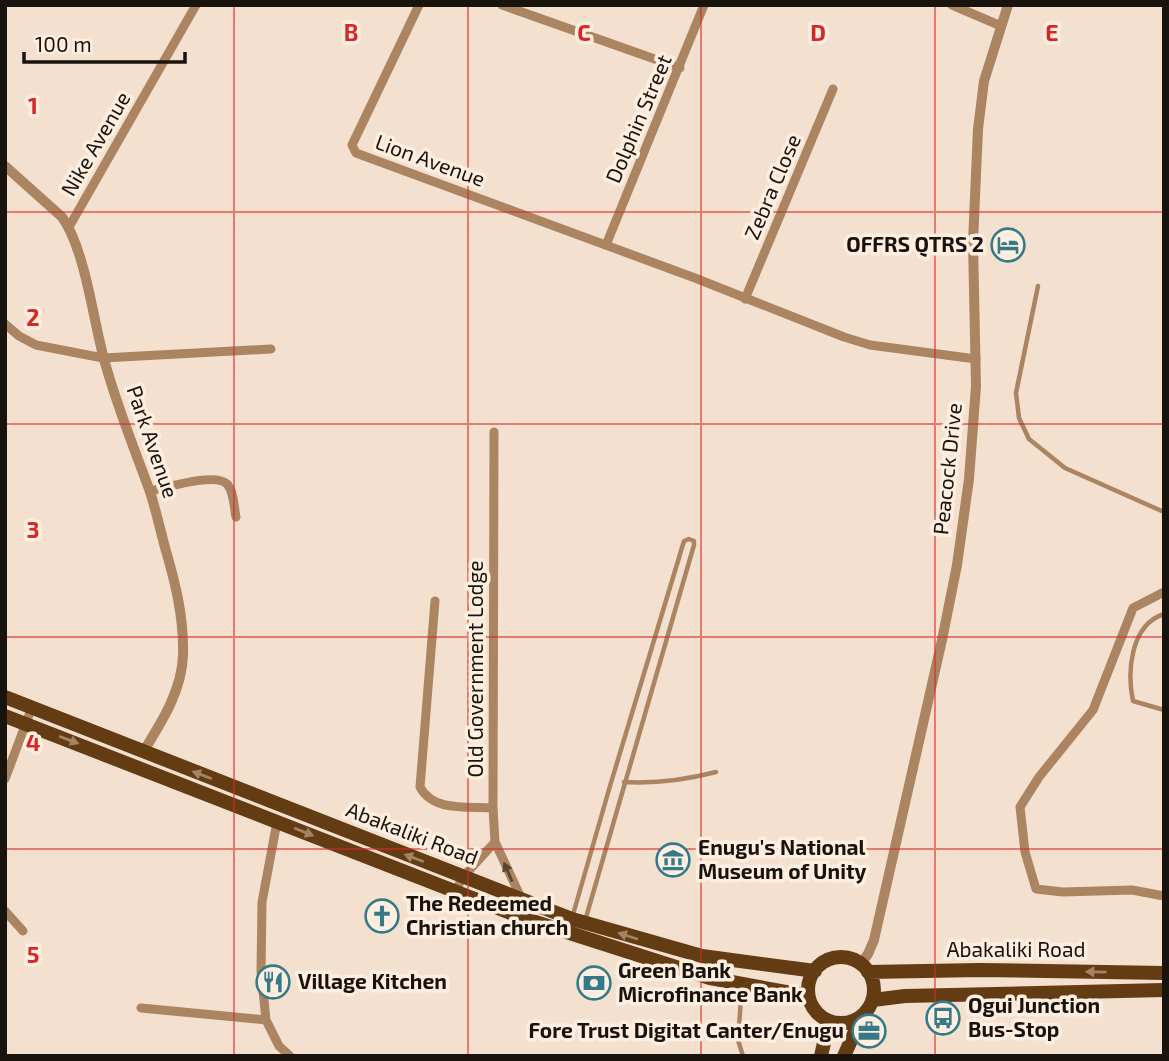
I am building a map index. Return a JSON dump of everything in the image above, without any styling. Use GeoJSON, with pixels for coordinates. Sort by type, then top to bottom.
{"type":"FeatureCollection","features":[{"type":"Feature","properties":{"kind":"main road","name":"Abakaliki Road"},"geometry":{"type":"LineString","coordinates":[[5,697],[522,901],[578,920],[673,949],[734,961],[815,971]]}},
{"type":"Feature","properties":{"kind":"main road","name":"Abakaliki Road"},"geometry":{"type":"LineString","coordinates":[[5,716],[517,915],[710,978],[808,996]]}},
{"type":"Feature","properties":{"kind":"main road"},"geometry":{"type":"LineString","coordinates":[[667,965],[673,949]]}},
{"type":"Feature","properties":{"kind":"main road"},"geometry":{"type":"LineString","coordinates":[[844,1056],[862,1016],[873,1000],[872,981],[864,968],[850,959],[835,958],[820,965],[808,987],[808,996],[816,1011],[829,1021],[842,1023],[862,1016]]}},
{"type":"Feature","properties":{"kind":"main road","name":"Abakaliki Road"},"geometry":{"type":"LineString","coordinates":[[864,968],[1164,972]]}},
{"type":"Feature","properties":{"kind":"main road","name":"Abakaliki Road"},"geometry":{"type":"LineString","coordinates":[[873,1000],[905,996],[1164,990]]}},
{"type":"Feature","properties":{"kind":"main road"},"geometry":{"type":"LineString","coordinates":[[821,1056],[829,1021]]}},
{"type":"Feature","properties":{"kind":"street","name":"Nike Avenue"},"geometry":{"type":"LineString","coordinates":[[69,227],[196,5]]}},
{"type":"Feature","properties":{"kind":"street","name":"Lion Avenue"},"geometry":{"type":"LineString","coordinates":[[419,5],[352,145],[354,151],[606,245]]}},
{"type":"Feature","properties":{"kind":"street"},"geometry":{"type":"LineString","coordinates":[[502,5],[680,68]]}},
{"type":"Feature","properties":{"kind":"street","name":"Dolphin Street"},"geometry":{"type":"LineString","coordinates":[[606,245],[704,5]]}},
{"type":"Feature","properties":{"kind":"street"},"geometry":{"type":"LineString","coordinates":[[952,5],[1001,26]]}},
{"type":"Feature","properties":{"kind":"street","name":"Peacock Drive"},"geometry":{"type":"LineString","coordinates":[[864,968],[876,931],[957,565],[969,479],[976,386],[974,242],[978,129],[985,80],[1008,5]]}},
{"type":"Feature","properties":{"kind":"street","name":"Zebra Close"},"geometry":{"type":"LineString","coordinates":[[745,299],[834,89]]}},
{"type":"Feature","properties":{"kind":"street","name":"Park Avenue"},"geometry":{"type":"LineString","coordinates":[[5,166],[62,217],[69,227],[103,358],[125,430],[150,491],[174,578],[183,634],[183,657],[174,696],[143,752]]}},
{"type":"Feature","properties":{"kind":"street"},"geometry":{"type":"LineString","coordinates":[[606,245],[870,345],[976,359]]}},
{"type":"Feature","properties":{"kind":"street"},"geometry":{"type":"LineString","coordinates":[[5,324],[36,345],[103,358],[271,349]]}},
{"type":"Feature","properties":{"kind":"street","name":"Old Government Lodge"},"geometry":{"type":"LineString","coordinates":[[494,432],[495,842],[522,901]]}},
{"type":"Feature","properties":{"kind":"street"},"geometry":{"type":"LineString","coordinates":[[150,491],[193,481],[224,481],[230,486],[236,517]]}},
{"type":"Feature","properties":{"kind":"street"},"geometry":{"type":"LineString","coordinates":[[1164,592],[1132,608],[1093,709],[1039,777],[1020,807],[1025,852],[1036,889],[1063,892],[1132,890],[1164,897]]}},
{"type":"Feature","properties":{"kind":"street"},"geometry":{"type":"LineString","coordinates":[[435,601],[420,787],[426,798],[440,805],[493,808]]}},
{"type":"Feature","properties":{"kind":"street"},"geometry":{"type":"LineString","coordinates":[[5,779],[32,707]]}},
{"type":"Feature","properties":{"kind":"street"},"geometry":{"type":"LineString","coordinates":[[277,822],[262,902],[261,971],[266,1020],[279,1046],[290,1056]]}},
{"type":"Feature","properties":{"kind":"street"},"geometry":{"type":"LineString","coordinates":[[455,892],[463,877],[495,842]]}},
{"type":"Feature","properties":{"kind":"street"},"geometry":{"type":"LineString","coordinates":[[517,915],[522,901]]}},
{"type":"Feature","properties":{"kind":"street"},"geometry":{"type":"LineString","coordinates":[[5,911],[23,931]]}},
{"type":"Feature","properties":{"kind":"street"},"geometry":{"type":"LineString","coordinates":[[141,1008],[266,1020]]}},
{"type":"Feature","properties":{"kind":"lane"},"geometry":{"type":"LineString","coordinates":[[1038,286],[1016,393],[1019,418],[1029,439],[1065,468],[1164,512]]}},
{"type":"Feature","properties":{"kind":"lane"},"geometry":{"type":"LineString","coordinates":[[689,539],[694,541],[694,545],[622,790],[578,920],[610,786],[684,541],[689,539]]}},
{"type":"Feature","properties":{"kind":"lane"},"geometry":{"type":"LineString","coordinates":[[1164,614],[1157,616],[1139,631],[1129,685],[1133,701],[1164,710]]}},
{"type":"Feature","properties":{"kind":"lane"},"geometry":{"type":"LineString","coordinates":[[647,663],[658,666]]}},
{"type":"Feature","properties":{"kind":"lane"},"geometry":{"type":"LineString","coordinates":[[624,782],[650,784],[684,780],[716,772]]}},
{"type":"Feature","properties":{"kind":"lane"},"geometry":{"type":"LineString","coordinates":[[610,786],[622,790]]}},
{"type":"Feature","properties":{"kind":"lane"},"geometry":{"type":"LineString","coordinates":[[742,984],[738,1040],[743,1056]]}},
{"type":"Feature","properties":{"kind":"place","name":"OFFRS QTRS 2"},"geometry":{"type":"Point","coordinates":[1008,245]}},
{"type":"Feature","properties":{"kind":"place","name":"Enugu's National Museum of Unity"},"geometry":{"type":"Point","coordinates":[673,860]}},
{"type":"Feature","properties":{"kind":"place","name":"The Redeemed Christian church"},"geometry":{"type":"Point","coordinates":[382,916]}},
{"type":"Feature","properties":{"kind":"place","name":"Village Kitchen"},"geometry":{"type":"Point","coordinates":[273,982]}},
{"type":"Feature","properties":{"kind":"place","name":"Green Bank Microfinance Bank"},"geometry":{"type":"Point","coordinates":[594,983]}},
{"type":"Feature","properties":{"kind":"place","name":"Ogui Junction Bus-Stop"},"geometry":{"type":"Point","coordinates":[943,1018]}},
{"type":"Feature","properties":{"kind":"place","name":"Fore Trust Digitat Canter/Enugu"},"geometry":{"type":"Point","coordinates":[869,1031]}}]}
